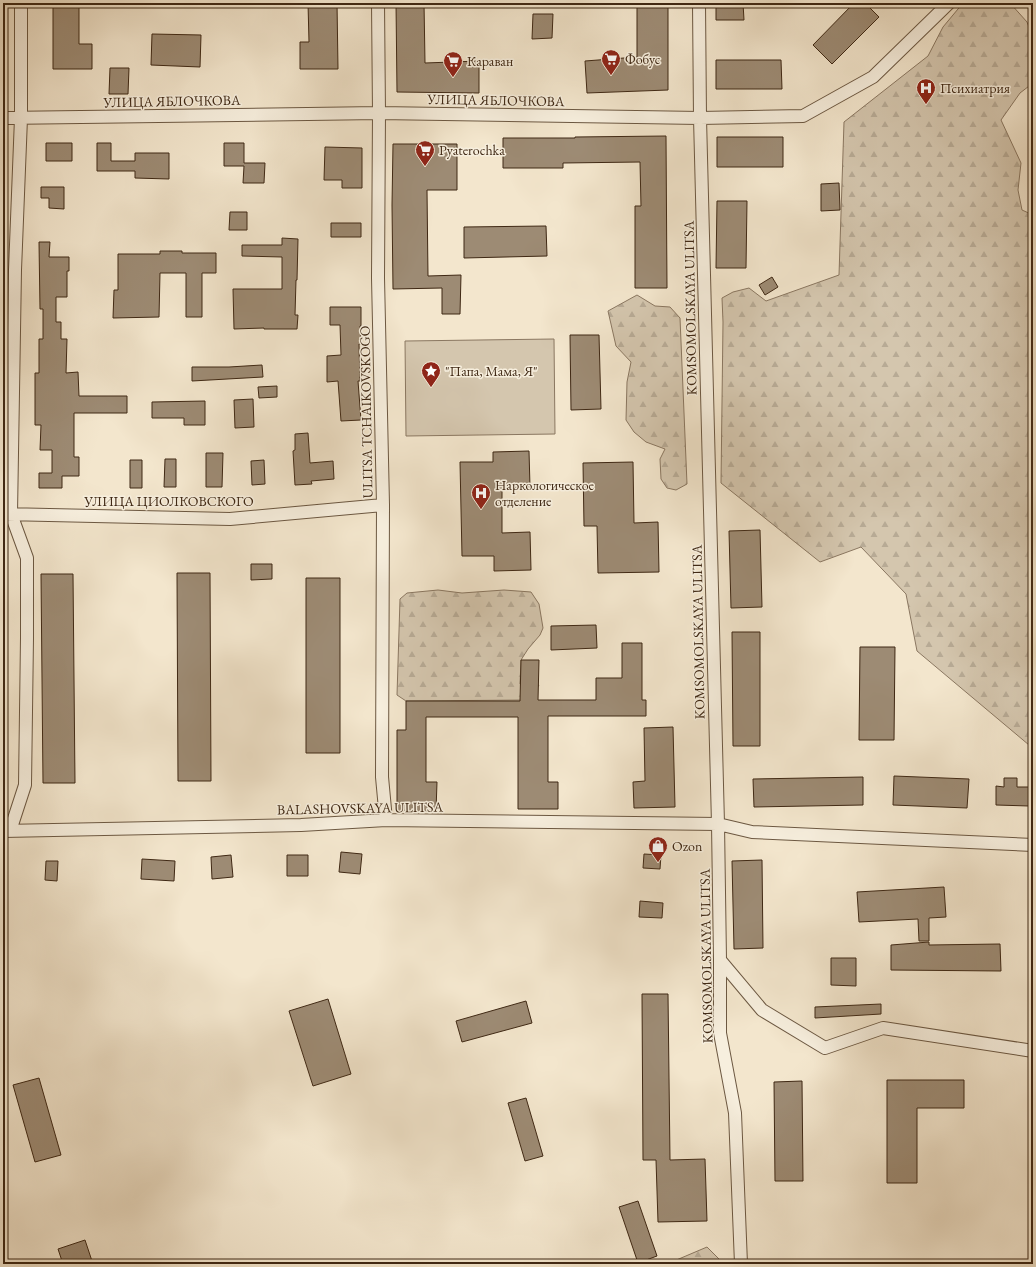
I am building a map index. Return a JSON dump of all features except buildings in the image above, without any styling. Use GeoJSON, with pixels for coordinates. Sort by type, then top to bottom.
{"type":"FeatureCollection","features":[{"type":"Feature","properties":{"kind":"street"},"geometry":{"type":"LineString","coordinates":[[7,831],[25,785],[27,558],[7,514],[20,118],[20,3]]}},
{"type":"Feature","properties":{"kind":"street","name":"ULITSA TCHAIKOVSKOGO"},"geometry":{"type":"LineString","coordinates":[[378,3],[380,112],[378,278],[383,505],[382,777],[386,820]]}},
{"type":"Feature","properties":{"kind":"street","name":"KOMSOMOLSKAYA ULITSA"},"geometry":{"type":"LineString","coordinates":[[699,3],[700,118],[718,824],[720,1033],[735,1113],[741,1261]]}},
{"type":"Feature","properties":{"kind":"street","name":"УЛИЦА ЯБЛОЧКОВА"},"geometry":{"type":"LineString","coordinates":[[3,118],[380,112],[700,118],[803,116],[872,77],[949,3]]}},
{"type":"Feature","properties":{"kind":"street","name":"УЛИЦА ЦИОЛКОВСКОГО"},"geometry":{"type":"LineString","coordinates":[[7,514],[230,519],[383,505]]}},
{"type":"Feature","properties":{"kind":"street","name":"BALASHOVSKAYA ULITSA"},"geometry":{"type":"LineString","coordinates":[[7,831],[301,825],[386,820],[718,824],[752,832],[1033,845]]}},
{"type":"Feature","properties":{"kind":"street"},"geometry":{"type":"LineString","coordinates":[[720,960],[762,1010],[825,1048],[883,1028],[1033,1051]]}},
{"type":"Feature","properties":{"kind":"green space"},"geometry":{"type":"Polygon","coordinates":[[[963,3],[1010,3],[1027,22],[1033,37],[1033,83],[1020,93],[1001,120],[1021,163],[1018,190],[1022,210],[1033,215],[1033,750],[1029,745],[917,651],[906,594],[861,547],[820,562],[721,483],[722,298],[733,292],[749,288],[766,301],[839,275],[844,122],[928,56],[943,27],[963,3]]]}},
{"type":"Feature","properties":{"kind":"green space"},"geometry":{"type":"Polygon","coordinates":[[[637,295],[655,306],[670,307],[680,318],[687,484],[676,490],[667,488],[661,479],[660,459],[665,449],[646,442],[634,432],[626,420],[627,382],[631,362],[616,346],[608,311],[637,295]]]}},
{"type":"Feature","properties":{"kind":"green space"},"geometry":{"type":"Polygon","coordinates":[[[554,339],[555,434],[406,436],[405,341],[554,339]]]}},
{"type":"Feature","properties":{"kind":"green space"},"geometry":{"type":"Polygon","coordinates":[[[438,590],[462,593],[504,590],[531,592],[539,604],[543,628],[540,635],[521,660],[520,684],[539,685],[530,700],[406,701],[397,695],[400,599],[407,593],[438,590]]]}},
{"type":"Feature","properties":{"kind":"green space"},"geometry":{"type":"Polygon","coordinates":[[[707,1247],[724,1264],[667,1264],[707,1247]]]}},
{"type":"Feature","properties":{"kind":"place","name":"Фобус"},"geometry":{"type":"Point","coordinates":[611,76]}},
{"type":"Feature","properties":{"kind":"place","name":"Караван"},"geometry":{"type":"Point","coordinates":[453,78]}},
{"type":"Feature","properties":{"kind":"place","name":"Психиатрия"},"geometry":{"type":"Point","coordinates":[926,105]}},
{"type":"Feature","properties":{"kind":"place","name":"Pyaterochka"},"geometry":{"type":"Point","coordinates":[425,167]}},
{"type":"Feature","properties":{"kind":"place","name":"\"Папа, Мама, Я\""},"geometry":{"type":"Point","coordinates":[431,388]}},
{"type":"Feature","properties":{"kind":"place","name":"Наркологическое отделение"},"geometry":{"type":"Point","coordinates":[481,510]}},
{"type":"Feature","properties":{"kind":"place","name":"Ozon"},"geometry":{"type":"Point","coordinates":[658,863]}}]}
